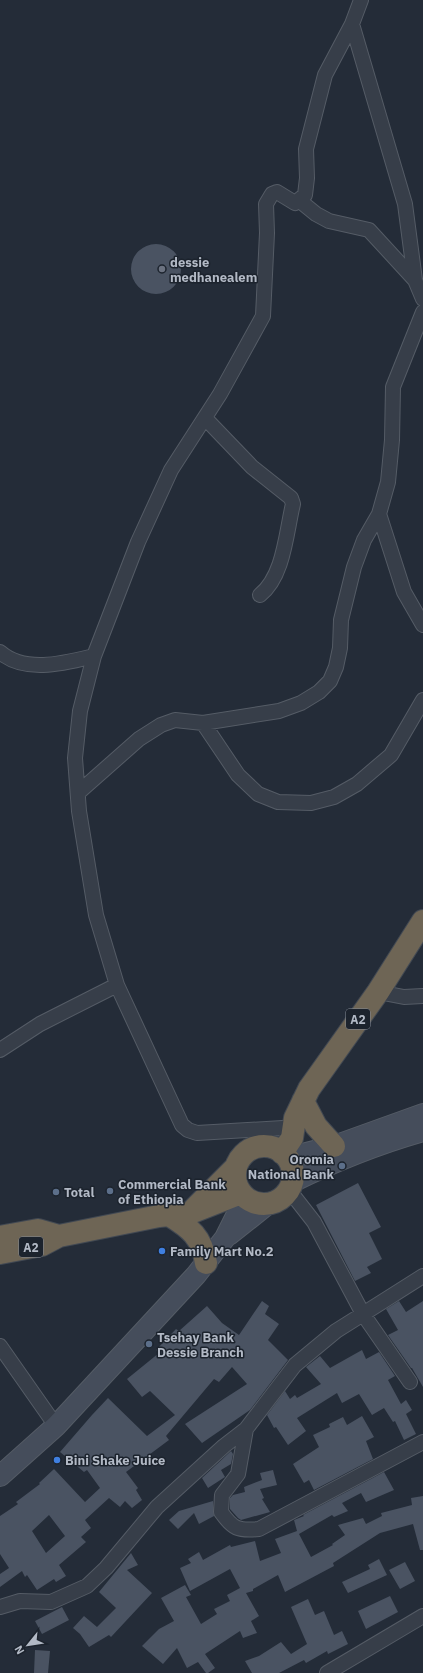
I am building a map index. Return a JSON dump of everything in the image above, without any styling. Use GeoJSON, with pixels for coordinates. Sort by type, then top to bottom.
{"type":"FeatureCollection","features":[{"type":"Feature","properties":{"kind":"highway","name":"A2"},"geometry":{"type":"LineString","coordinates":[[279,1152],[292,1138],[294,1116],[313,1083],[378,992],[423,921]]}},
{"type":"Feature","properties":{"kind":"highway"},"geometry":{"type":"LineString","coordinates":[[294,1116],[316,1126],[334,1146]]}},
{"type":"Feature","properties":{"kind":"highway"},"geometry":{"type":"LineString","coordinates":[[206,1263],[204,1249],[179,1214],[236,1166],[248,1151],[258,1147],[279,1152],[291,1165],[290,1186],[280,1199],[268,1204],[260,1204],[243,1196],[236,1185],[236,1166]]}},
{"type":"Feature","properties":{"kind":"highway","name":"A2"},"geometry":{"type":"LineString","coordinates":[[0,1253],[42,1245],[59,1236],[179,1214],[243,1196]]}},
{"type":"Feature","properties":{"kind":"highway","name":"A2"},"geometry":{"type":"LineString","coordinates":[[0,1237],[38,1230],[59,1236]]}},
{"type":"Feature","properties":{"kind":"street"},"geometry":{"type":"LineString","coordinates":[[294,1116],[197,1133],[188,1130],[182,1125],[169,1100],[117,985],[96,915],[80,818],[75,758],[80,711],[94,656],[138,542],[168,477],[220,394],[263,316],[267,233],[266,204],[272,194],[277,192],[295,203],[300,201],[305,195],[307,178],[306,149],[325,75],[352,24],[362,0]]}},
{"type":"Feature","properties":{"kind":"street"},"geometry":{"type":"LineString","coordinates":[[352,24],[405,204],[415,280],[423,299]]}},
{"type":"Feature","properties":{"kind":"street"},"geometry":{"type":"LineString","coordinates":[[300,201],[316,214],[329,221],[369,230],[415,280]]}},
{"type":"Feature","properties":{"kind":"street"},"geometry":{"type":"LineString","coordinates":[[78,792],[139,739],[161,725],[175,720],[188,720],[203,723],[279,711],[301,704],[319,692],[330,681],[336,667],[339,654],[341,620],[354,567],[364,540],[378,514],[388,482],[392,440],[393,387],[423,312]]}},
{"type":"Feature","properties":{"kind":"street"},"geometry":{"type":"LineString","coordinates":[[205,418],[252,467],[291,498],[293,504],[284,549],[271,584],[260,596]]}},
{"type":"Feature","properties":{"kind":"street"},"geometry":{"type":"LineString","coordinates":[[378,514],[404,592],[423,625]]}},
{"type":"Feature","properties":{"kind":"street"},"geometry":{"type":"LineString","coordinates":[[0,652],[7,658],[35,665],[64,663],[94,656]]}},
{"type":"Feature","properties":{"kind":"street"},"geometry":{"type":"LineString","coordinates":[[203,723],[238,775],[258,794],[278,802],[311,803],[334,796],[357,784],[391,755],[423,700]]}},
{"type":"Feature","properties":{"kind":"street"},"geometry":{"type":"LineString","coordinates":[[0,1050],[40,1024],[117,985]]}},
{"type":"Feature","properties":{"kind":"street"},"geometry":{"type":"LineString","coordinates":[[378,992],[404,997],[423,996]]}},
{"type":"Feature","properties":{"kind":"street"},"geometry":{"type":"LineString","coordinates":[[279,1152],[334,1146],[423,1114]]}},
{"type":"Feature","properties":{"kind":"street"},"geometry":{"type":"LineString","coordinates":[[410,1382],[363,1314],[314,1222],[290,1186],[331,1162],[367,1148],[423,1131]]}},
{"type":"Feature","properties":{"kind":"street"},"geometry":{"type":"LineString","coordinates":[[0,1476],[56,1426],[206,1263],[225,1238],[243,1196]]}},
{"type":"Feature","properties":{"kind":"street"},"geometry":{"type":"LineString","coordinates":[[225,1238],[268,1204]]}},
{"type":"Feature","properties":{"kind":"street"},"geometry":{"type":"LineString","coordinates":[[0,1606],[20,1601],[51,1602],[87,1586],[106,1568],[157,1507],[224,1446],[246,1429],[295,1365],[336,1331],[423,1276]]}},
{"type":"Feature","properties":{"kind":"street"},"geometry":{"type":"LineString","coordinates":[[0,1346],[56,1426]]}},
{"type":"Feature","properties":{"kind":"street"},"geometry":{"type":"LineString","coordinates":[[246,1429],[238,1474],[222,1495],[220,1512],[231,1527],[246,1530],[259,1529],[423,1442]]}},
{"type":"Feature","properties":{"kind":"street"},"geometry":{"type":"LineString","coordinates":[[327,1673],[423,1616]]}},
{"type":"Feature","properties":{"kind":"building"},"geometry":{"type":"Polygon","coordinates":[[[161,244],[166,245],[174,251],[180,259],[180,279],[174,287],[166,293],[151,294],[146,293],[138,287],[132,279],[131,264],[132,259],[138,251],[146,245],[161,244]]]}},
{"type":"Feature","properties":{"kind":"building"},"geometry":{"type":"Polygon","coordinates":[[[358,1183],[381,1227],[369,1233],[382,1259],[367,1267],[371,1273],[355,1281],[316,1205],[358,1183]]]}},
{"type":"Feature","properties":{"kind":"building"},"geometry":{"type":"Polygon","coordinates":[[[262,1301],[269,1306],[265,1314],[279,1324],[268,1340],[288,1360],[250,1410],[202,1443],[185,1424],[247,1384],[232,1367],[219,1382],[214,1379],[166,1436],[169,1440],[126,1472],[138,1488],[136,1490],[142,1500],[132,1508],[125,1501],[120,1507],[109,1498],[85,1520],[91,1528],[81,1537],[86,1542],[59,1565],[66,1576],[56,1582],[54,1579],[37,1590],[27,1575],[25,1577],[22,1571],[0,1587],[0,1574],[9,1568],[0,1554],[0,1516],[18,1504],[16,1502],[40,1484],[39,1483],[54,1469],[85,1502],[100,1488],[87,1470],[84,1472],[60,1452],[108,1398],[147,1436],[175,1415],[150,1391],[142,1397],[127,1379],[159,1353],[156,1350],[176,1329],[179,1331],[207,1306],[222,1323],[239,1335],[262,1301]],[[49,1515],[32,1531],[46,1553],[65,1536],[49,1515]]]}},
{"type":"Feature","properties":{"kind":"building"},"geometry":{"type":"Polygon","coordinates":[[[399,1301],[406,1312],[423,1301],[423,1387],[412,1368],[388,1335],[398,1330],[386,1309],[399,1301]]]}},
{"type":"Feature","properties":{"kind":"building"},"geometry":{"type":"Polygon","coordinates":[[[362,1350],[366,1359],[379,1352],[395,1376],[388,1380],[401,1404],[406,1400],[412,1410],[406,1414],[416,1434],[404,1440],[395,1421],[393,1422],[384,1408],[372,1415],[359,1394],[342,1403],[337,1393],[297,1418],[306,1431],[288,1445],[276,1427],[274,1428],[267,1415],[285,1391],[290,1399],[295,1395],[297,1398],[321,1384],[306,1367],[320,1356],[330,1368],[362,1350]]]}},
{"type":"Feature","properties":{"kind":"building"},"geometry":{"type":"Polygon","coordinates":[[[362,1416],[374,1437],[366,1441],[373,1459],[314,1490],[309,1480],[304,1483],[293,1464],[319,1447],[313,1435],[330,1427],[329,1424],[343,1417],[347,1425],[362,1416]]]}},
{"type":"Feature","properties":{"kind":"building"},"geometry":{"type":"Polygon","coordinates":[[[231,1451],[233,1454],[231,1464],[221,1470],[225,1477],[208,1488],[202,1478],[231,1451]]]}},
{"type":"Feature","properties":{"kind":"building"},"geometry":{"type":"Polygon","coordinates":[[[273,1470],[277,1485],[260,1489],[264,1498],[262,1499],[270,1512],[241,1520],[238,1518],[230,1509],[230,1498],[233,1495],[245,1492],[244,1487],[262,1480],[260,1473],[273,1470]]]}},
{"type":"Feature","properties":{"kind":"building"},"geometry":{"type":"Polygon","coordinates":[[[384,1472],[394,1490],[366,1502],[361,1493],[342,1503],[348,1511],[334,1517],[332,1515],[299,1534],[311,1557],[333,1545],[332,1544],[345,1535],[338,1525],[363,1518],[366,1524],[382,1516],[381,1513],[412,1505],[411,1498],[423,1496],[423,1550],[420,1550],[413,1524],[380,1533],[333,1563],[334,1566],[285,1592],[278,1575],[253,1589],[253,1591],[246,1593],[259,1616],[251,1621],[257,1633],[243,1638],[240,1631],[205,1654],[215,1668],[208,1673],[206,1673],[198,1662],[187,1668],[177,1648],[163,1664],[142,1646],[159,1629],[174,1621],[161,1598],[185,1585],[191,1595],[186,1597],[201,1624],[217,1614],[214,1609],[230,1601],[227,1595],[240,1588],[230,1569],[190,1591],[180,1568],[191,1563],[188,1559],[199,1552],[203,1560],[230,1545],[231,1547],[255,1541],[260,1561],[281,1553],[275,1539],[297,1531],[294,1520],[384,1472]]]}},
{"type":"Feature","properties":{"kind":"building"},"geometry":{"type":"Polygon","coordinates":[[[213,1501],[214,1516],[199,1524],[194,1513],[178,1529],[169,1520],[179,1511],[213,1501]]]}},
{"type":"Feature","properties":{"kind":"building"},"geometry":{"type":"Polygon","coordinates":[[[131,1553],[138,1565],[127,1570],[152,1593],[111,1637],[109,1635],[89,1647],[80,1634],[73,1628],[84,1616],[97,1627],[116,1608],[99,1592],[131,1553]]]}},
{"type":"Feature","properties":{"kind":"building"},"geometry":{"type":"Polygon","coordinates":[[[379,1559],[387,1575],[348,1593],[342,1582],[370,1569],[368,1565],[379,1559]]]}},
{"type":"Feature","properties":{"kind":"building"},"geometry":{"type":"Polygon","coordinates":[[[405,1562],[415,1581],[400,1589],[389,1570],[405,1562]]]}},
{"type":"Feature","properties":{"kind":"building"},"geometry":{"type":"Polygon","coordinates":[[[390,1596],[398,1612],[366,1629],[358,1611],[390,1596]]]}},
{"type":"Feature","properties":{"kind":"building"},"geometry":{"type":"Polygon","coordinates":[[[308,1599],[315,1615],[324,1611],[334,1635],[342,1631],[348,1644],[328,1654],[327,1651],[306,1663],[304,1660],[279,1673],[252,1673],[245,1661],[259,1656],[281,1642],[291,1654],[307,1644],[291,1607],[308,1599]]]}},
{"type":"Feature","properties":{"kind":"building"},"geometry":{"type":"Polygon","coordinates":[[[62,1607],[69,1620],[42,1634],[35,1621],[62,1607]]]}},
{"type":"Feature","properties":{"kind":"building"},"geometry":{"type":"Polygon","coordinates":[[[35,1650],[50,1651],[48,1673],[34,1673],[35,1650]]]}},
{"type":"Feature","properties":{"kind":"place","name":"dessie medhanealem"},"geometry":{"type":"Point","coordinates":[162,269]}},
{"type":"Feature","properties":{"kind":"place","name":"Oromia National Bank"},"geometry":{"type":"Point","coordinates":[342,1166]}},
{"type":"Feature","properties":{"kind":"place","name":"Commercial Bank of Ethiopia"},"geometry":{"type":"Point","coordinates":[110,1191]}},
{"type":"Feature","properties":{"kind":"place","name":"Total"},"geometry":{"type":"Point","coordinates":[56,1192]}},
{"type":"Feature","properties":{"kind":"place","name":"Family Mart No.2"},"geometry":{"type":"Point","coordinates":[162,1251]}},
{"type":"Feature","properties":{"kind":"place","name":"Tsehay Bank Dessie Branch"},"geometry":{"type":"Point","coordinates":[149,1344]}},
{"type":"Feature","properties":{"kind":"place","name":"Bini Shake Juice"},"geometry":{"type":"Point","coordinates":[57,1460]}}]}
